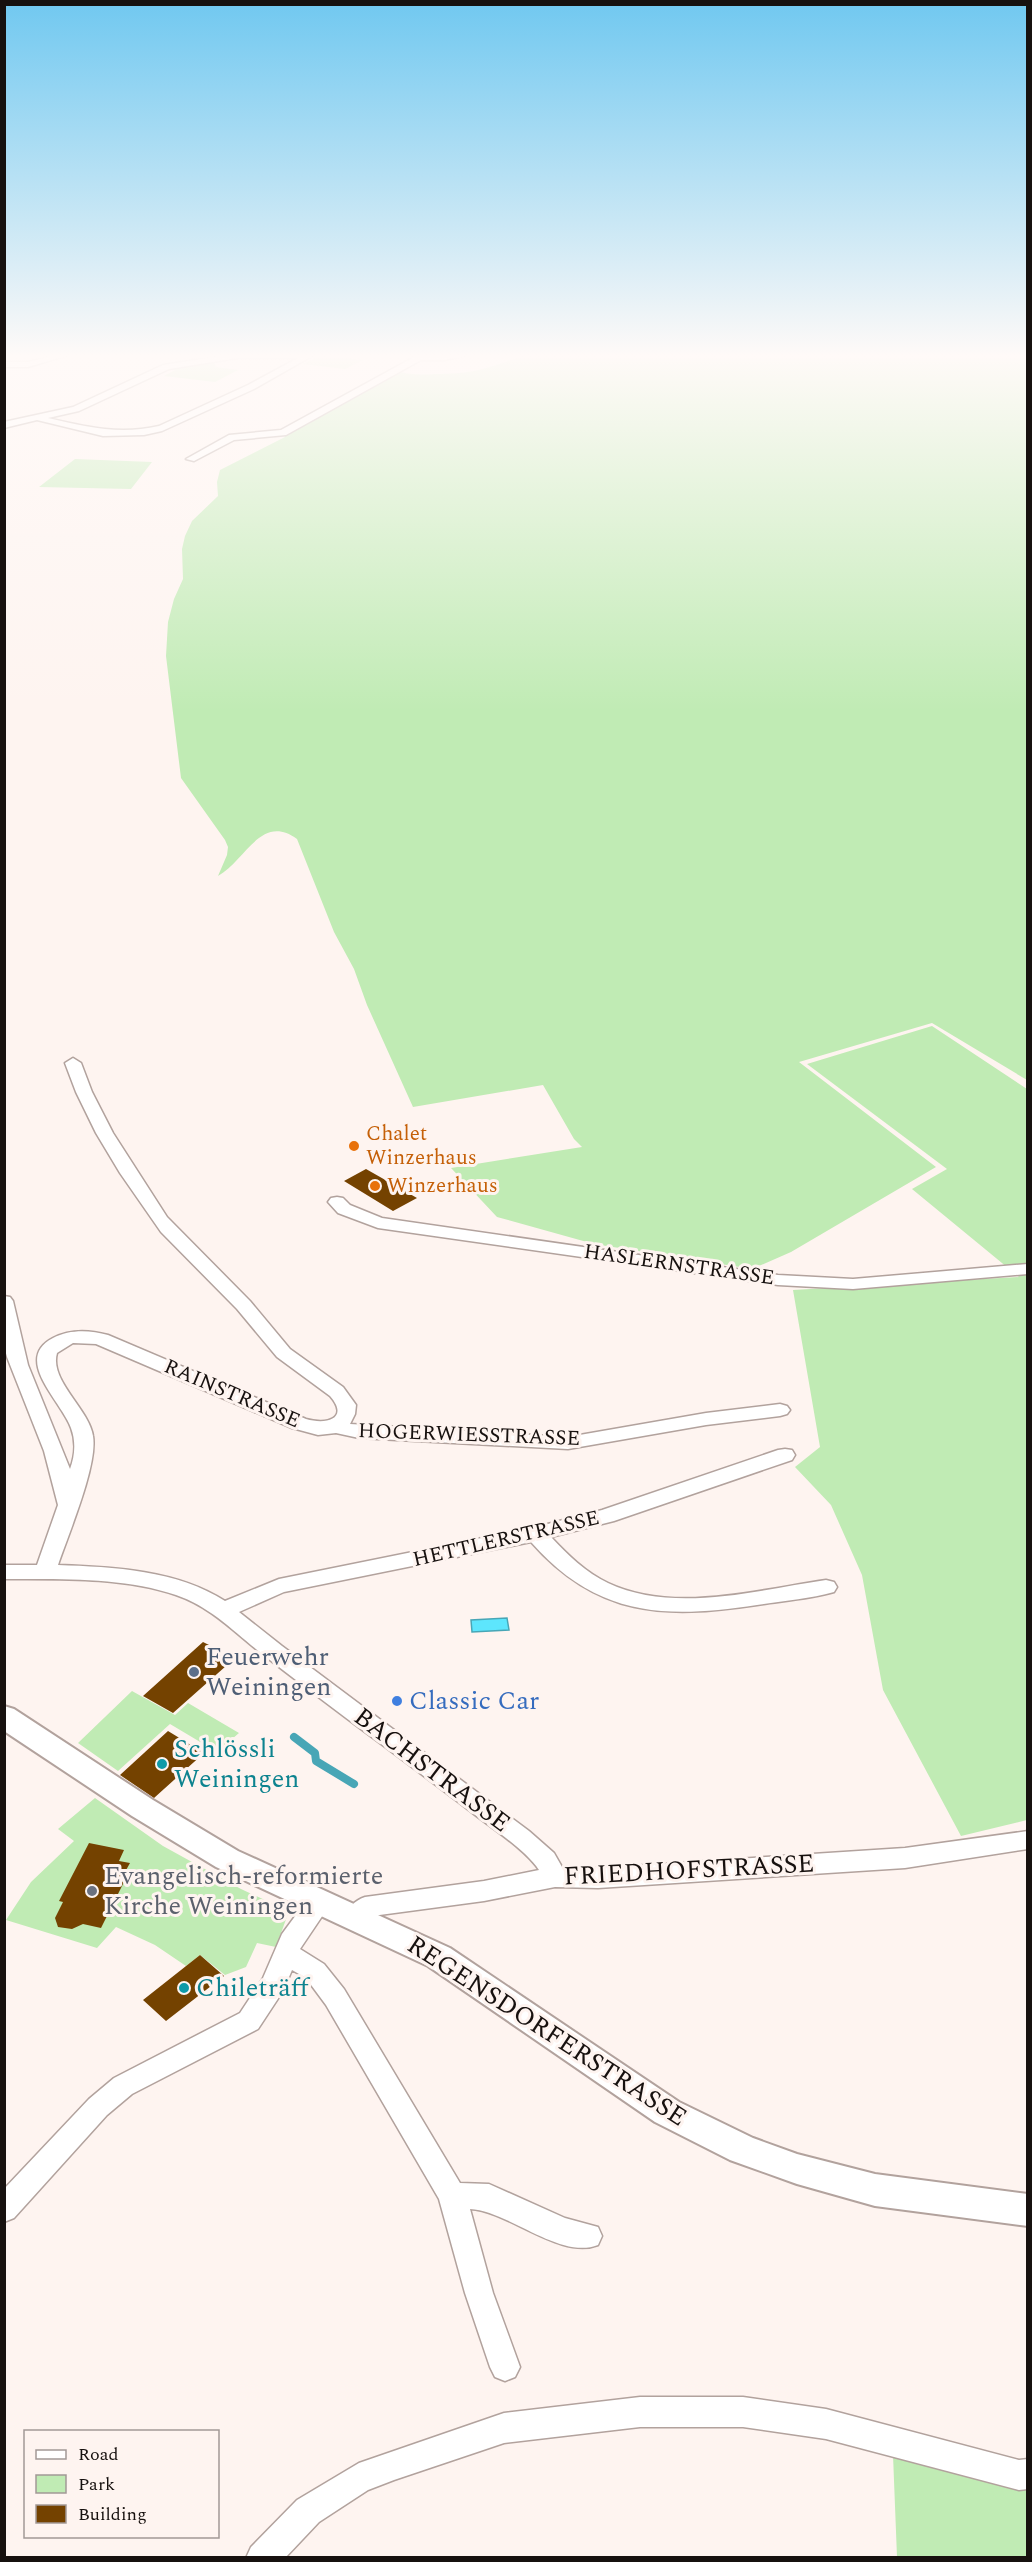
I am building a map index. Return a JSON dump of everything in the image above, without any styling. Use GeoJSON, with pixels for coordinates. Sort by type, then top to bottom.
{"type":"FeatureCollection","features":[{"type":"Feature","properties":{"kind":"street"},"geometry":{"type":"LineString","coordinates":[[73,1063],[84,1098],[96,1122],[152,1210],[172,1235],[240,1301],[283,1354],[345,1401],[347,1413],[344,1421],[336,1427]]}},
{"type":"Feature","properties":{"kind":"street","name":"HASLERNSTRASSE"},"geometry":{"type":"LineString","coordinates":[[337,1202],[344,1209],[378,1223],[778,1280],[853,1284],[1028,1269]]}},
{"type":"Feature","properties":{"kind":"street"},"geometry":{"type":"LineString","coordinates":[[4,1301],[18,1362],[55,1449],[68,1506]]}},
{"type":"Feature","properties":{"kind":"street","name":"RAINSTRASSE"},"geometry":{"type":"LineString","coordinates":[[45,1573],[84,1457],[85,1438],[80,1425],[48,1369],[46,1358],[50,1349],[59,1342],[85,1336],[101,1339],[284,1418],[317,1428],[336,1427]]}},
{"type":"Feature","properties":{"kind":"street","name":"HOGERWIESSTRASSE"},"geometry":{"type":"LineString","coordinates":[[336,1427],[359,1432],[568,1443],[706,1419],[780,1410]]}},
{"type":"Feature","properties":{"kind":"street","name":"HETTLERSTRASSE"},"geometry":{"type":"LineString","coordinates":[[224,1610],[279,1586],[536,1534],[629,1509],[785,1455]]}},
{"type":"Feature","properties":{"kind":"street"},"geometry":{"type":"LineString","coordinates":[[536,1534],[546,1546],[594,1584],[638,1601],[677,1605],[701,1604],[826,1587]]}},
{"type":"Feature","properties":{"kind":"street","name":"BACHSTRASSE"},"geometry":{"type":"LineString","coordinates":[[4,1572],[45,1573],[145,1582],[186,1590],[224,1610],[270,1648],[521,1838],[545,1860],[555,1877]]}},
{"type":"Feature","properties":{"kind":"street","name":"REGENSDORFERSTRASSE"},"geometry":{"type":"LineString","coordinates":[[8,1724],[185,1835],[277,1884],[401,1936],[439,1957],[667,2112],[742,2149],[797,2169],[875,2190],[1028,2210]]}},
{"type":"Feature","properties":{"kind":"street","name":"FRIEDHOFSTRASSE"},"geometry":{"type":"LineString","coordinates":[[356,1917],[365,1907],[484,1891],[555,1877],[598,1878],[905,1857],[1028,1840]]}},
{"type":"Feature","properties":{"kind":"street"},"geometry":{"type":"LineString","coordinates":[[4,2209],[98,2107],[123,2086],[249,2021],[274,1983],[291,1941],[319,1903]]}},
{"type":"Feature","properties":{"kind":"street"},"geometry":{"type":"LineString","coordinates":[[287,1954],[315,1971],[335,1997],[452,2195],[479,2293],[505,2367]]}},
{"type":"Feature","properties":{"kind":"street"},"geometry":{"type":"LineString","coordinates":[[452,2195],[489,2197],[564,2231],[588,2236]]}},
{"type":"Feature","properties":{"kind":"street"},"geometry":{"type":"LineString","coordinates":[[262,2558],[308,2511],[359,2478],[504,2428],[640,2412],[744,2412],[826,2424],[1019,2475],[1028,2474]]}},
{"type":"Feature","properties":{"kind":"green space"},"geometry":{"type":"Polygon","coordinates":[[[56,474],[143,474],[131,489],[39,487],[56,474]]]}},
{"type":"Feature","properties":{"kind":"green space"},"geometry":{"type":"Polygon","coordinates":[[[219,474],[1027,474],[1027,1080],[932,1023],[799,1062],[936,1167],[791,1252],[752,1269],[594,1244],[497,1217],[451,1168],[582,1147],[574,1139],[543,1085],[413,1107],[367,1005],[354,969],[334,932],[297,839],[284,832],[264,835],[218,876],[228,847],[181,778],[166,656],[168,622],[174,599],[183,579],[182,549],[185,536],[192,521],[218,496],[219,474]]]}},
{"type":"Feature","properties":{"kind":"green space"},"geometry":{"type":"Polygon","coordinates":[[[932,1026],[1027,1089],[1027,1820],[961,1836],[883,1690],[862,1575],[831,1505],[795,1467],[820,1447],[793,1290],[1019,1277],[912,1189],[947,1169],[807,1064],[932,1026]]]}},
{"type":"Feature","properties":{"kind":"green space"},"geometry":{"type":"Polygon","coordinates":[[[132,1691],[175,1715],[188,1703],[239,1733],[217,1752],[170,1724],[118,1771],[78,1743],[132,1691]]]}},
{"type":"Feature","properties":{"kind":"green space"},"geometry":{"type":"Polygon","coordinates":[[[95,1798],[163,1846],[241,1889],[289,1911],[276,1947],[257,1943],[246,1967],[225,1975],[200,1955],[186,1966],[155,1945],[116,1927],[97,1948],[6,1920],[31,1882],[74,1841],[58,1829],[95,1798]]]}},
{"type":"Feature","properties":{"kind":"green space"},"geometry":{"type":"Polygon","coordinates":[[[893,2455],[1027,2483],[1027,2557],[897,2557],[893,2455]]]}},
{"type":"Feature","properties":{"kind":"water"},"geometry":{"type":"Polygon","coordinates":[[[507,1618],[509,1630],[472,1632],[471,1620],[507,1618]]]}},
{"type":"Feature","properties":{"kind":"building","name":"Winzerhaus"},"geometry":{"type":"Polygon","coordinates":[[[366,1169],[417,1198],[393,1211],[344,1181],[366,1169]]]}},
{"type":"Feature","properties":{"kind":"building","name":"Feuerwehr Weiningen"},"geometry":{"type":"Polygon","coordinates":[[[203,1642],[235,1658],[173,1713],[143,1696],[203,1642]]]}},
{"type":"Feature","properties":{"kind":"building","name":"Schlössli Weiningen"},"geometry":{"type":"Polygon","coordinates":[[[168,1731],[204,1753],[154,1798],[120,1775],[168,1731]]]}},
{"type":"Feature","properties":{"kind":"building","name":"Evangelisch-reformierte Kirche Weiningen"},"geometry":{"type":"Polygon","coordinates":[[[89,1843],[124,1850],[119,1861],[130,1863],[120,1881],[124,1882],[101,1928],[83,1924],[72,1929],[58,1927],[55,1918],[63,1902],[59,1901],[89,1843]]]}},
{"type":"Feature","properties":{"kind":"building","name":"Chileträff"},"geometry":{"type":"Polygon","coordinates":[[[200,1955],[224,1976],[166,2021],[143,2000],[200,1955]]]}},
{"type":"Feature","properties":{"kind":"waterway"},"geometry":{"type":"LineString","coordinates":[[294,1737],[315,1753],[316,1761],[354,1784]]}},
{"type":"Feature","properties":{"kind":"place","name":"Chalet Winzerhaus"},"geometry":{"type":"Point","coordinates":[354,1146]}},
{"type":"Feature","properties":{"kind":"place","name":"Winzerhaus"},"geometry":{"type":"Point","coordinates":[375,1186]}},
{"type":"Feature","properties":{"kind":"place","name":"Feuerwehr Weiningen"},"geometry":{"type":"Point","coordinates":[194,1672]}},
{"type":"Feature","properties":{"kind":"place","name":"Classic Car"},"geometry":{"type":"Point","coordinates":[397,1701]}},
{"type":"Feature","properties":{"kind":"place","name":"Schlössli Weiningen"},"geometry":{"type":"Point","coordinates":[162,1764]}},
{"type":"Feature","properties":{"kind":"place","name":"Evangelisch-reformierte Kirche Weiningen"},"geometry":{"type":"Point","coordinates":[92,1891]}},
{"type":"Feature","properties":{"kind":"place","name":"Chileträff"},"geometry":{"type":"Point","coordinates":[184,1988]}}]}
